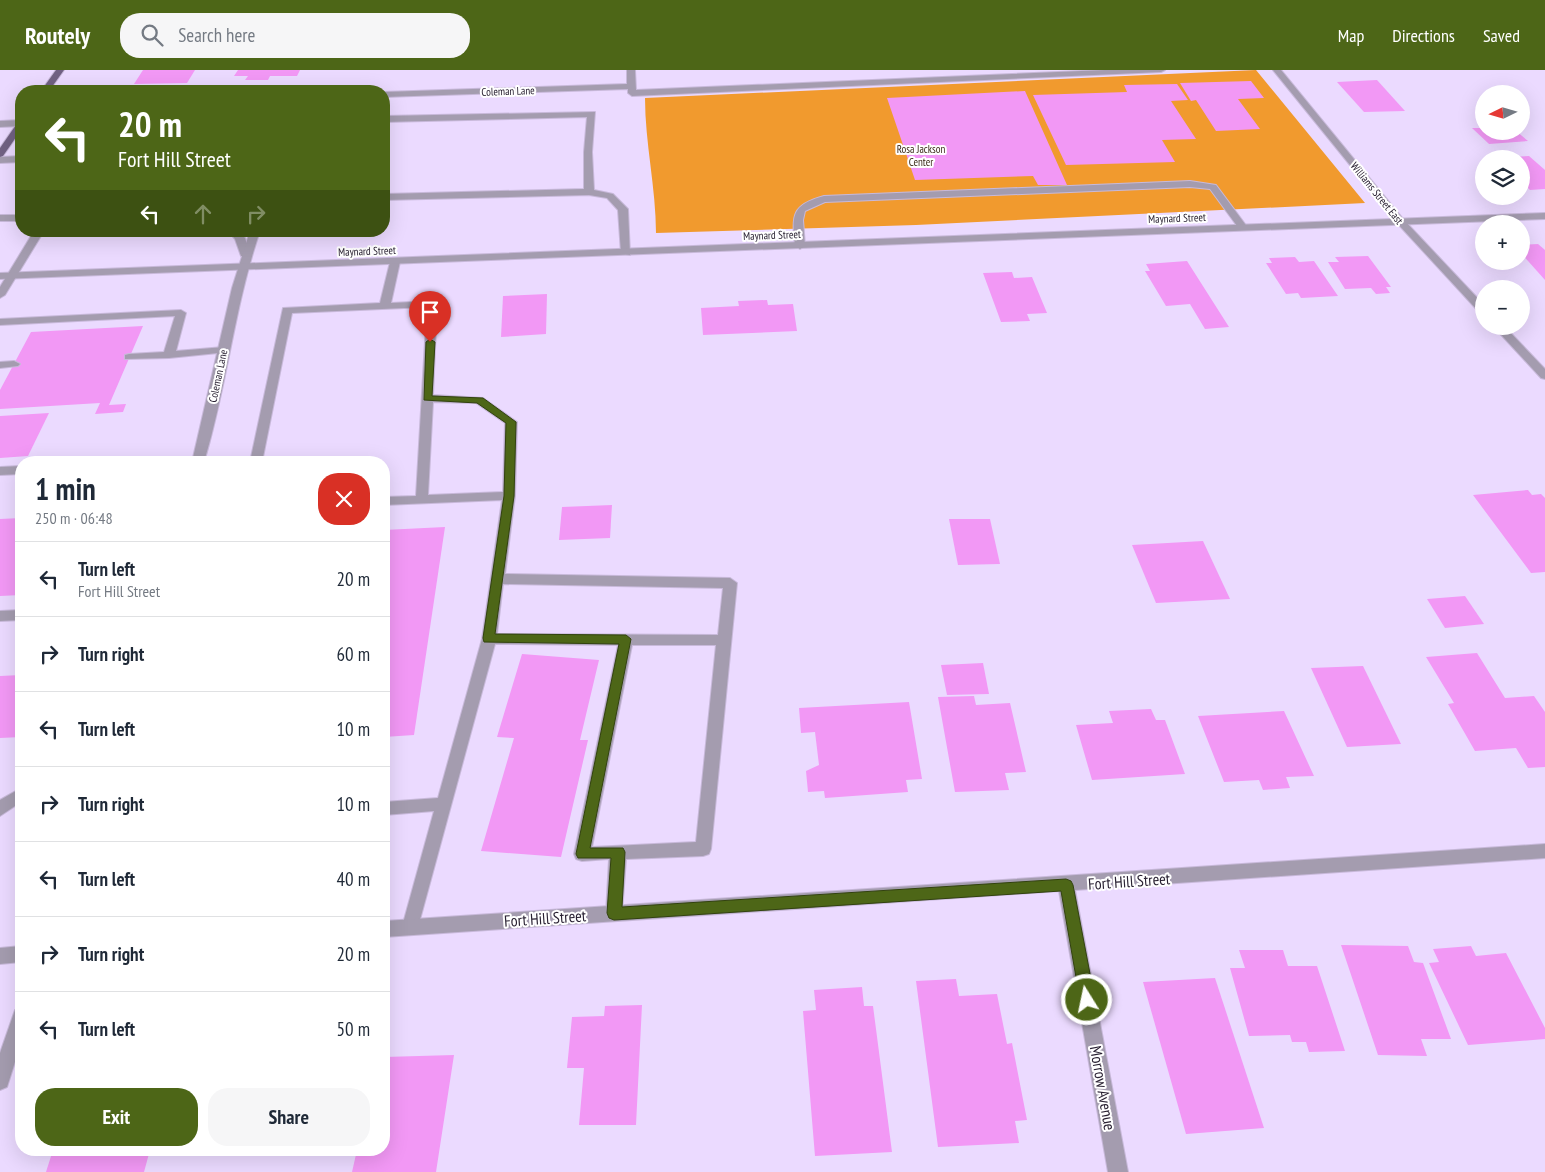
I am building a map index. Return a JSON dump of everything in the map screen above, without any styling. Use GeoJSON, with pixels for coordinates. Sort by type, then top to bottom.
{"type":"FeatureCollection","features":[{"type":"Feature","properties":{"kind":"main road"},"geometry":{"type":"LineString","coordinates":[[49,85],[60,70]]}},
{"type":"Feature","properties":{"kind":"main road"},"geometry":{"type":"LineString","coordinates":[[0,154],[15,133]]}},
{"type":"Feature","properties":{"kind":"street"},"geometry":{"type":"LineString","coordinates":[[631,70],[632,90]]}},
{"type":"Feature","properties":{"kind":"street","name":"Coleman Lane"},"geometry":{"type":"LineString","coordinates":[[390,95],[632,90],[1162,70]]}},
{"type":"Feature","properties":{"kind":"street","name":"Williams Street East"},"geometry":{"type":"LineString","coordinates":[[1277,70],[1400,221],[1475,301]]}},
{"type":"Feature","properties":{"kind":"street"},"geometry":{"type":"LineString","coordinates":[[390,119],[592,114],[588,152],[589,192]]}},
{"type":"Feature","properties":{"kind":"street"},"geometry":{"type":"LineString","coordinates":[[0,124],[15,124]]}},
{"type":"Feature","properties":{"kind":"street"},"geometry":{"type":"LineString","coordinates":[[0,160],[15,159]]}},
{"type":"Feature","properties":{"kind":"street"},"geometry":{"type":"LineString","coordinates":[[800,246],[798,214],[807,203],[824,198],[1190,184],[1214,187],[1243,228]]}},
{"type":"Feature","properties":{"kind":"street"},"geometry":{"type":"LineString","coordinates":[[390,197],[589,192],[610,196],[623,209],[626,253]]}},
{"type":"Feature","properties":{"kind":"street"},"geometry":{"type":"LineString","coordinates":[[0,218],[15,216]]}},
{"type":"Feature","properties":{"kind":"street","name":"Maynard Street"},"geometry":{"type":"LineString","coordinates":[[0,276],[1545,216]]}},
{"type":"Feature","properties":{"kind":"street"},"geometry":{"type":"LineString","coordinates":[[0,295],[35,237]]}},
{"type":"Feature","properties":{"kind":"street"},"geometry":{"type":"LineString","coordinates":[[239,237],[245,254]]}},
{"type":"Feature","properties":{"kind":"street","name":"Coleman Lane"},"geometry":{"type":"LineString","coordinates":[[200,456],[207,431],[240,268],[252,237]]}},
{"type":"Feature","properties":{"kind":"street"},"geometry":{"type":"LineString","coordinates":[[385,306],[395,262]]}},
{"type":"Feature","properties":{"kind":"street"},"geometry":{"type":"LineString","coordinates":[[257,456],[287,310],[432,304],[422,499]]}},
{"type":"Feature","properties":{"kind":"street"},"geometry":{"type":"LineString","coordinates":[[0,322],[181,313],[168,355]]}},
{"type":"Feature","properties":{"kind":"street"},"geometry":{"type":"LineString","coordinates":[[1506,335],[1545,376]]}},
{"type":"Feature","properties":{"kind":"street"},"geometry":{"type":"LineString","coordinates":[[129,357],[224,350]]}},
{"type":"Feature","properties":{"kind":"street"},"geometry":{"type":"LineString","coordinates":[[0,365],[14,364]]}},
{"type":"Feature","properties":{"kind":"street"},"geometry":{"type":"LineString","coordinates":[[410,927],[488,638],[509,496],[511,422],[480,400],[427,398]]}},
{"type":"Feature","properties":{"kind":"street"},"geometry":{"type":"LineString","coordinates":[[0,471],[15,470]]}},
{"type":"Feature","properties":{"kind":"street"},"geometry":{"type":"LineString","coordinates":[[390,500],[509,496]]}},
{"type":"Feature","properties":{"kind":"street"},"geometry":{"type":"LineString","coordinates":[[497,579],[730,583],[703,848],[582,854],[626,639]]}},
{"type":"Feature","properties":{"kind":"street"},"geometry":{"type":"LineString","coordinates":[[0,616],[15,615]]}},
{"type":"Feature","properties":{"kind":"street"},"geometry":{"type":"LineString","coordinates":[[488,638],[724,640]]}},
{"type":"Feature","properties":{"kind":"street"},"geometry":{"type":"LineString","coordinates":[[0,809],[15,798]]}},
{"type":"Feature","properties":{"kind":"street"},"geometry":{"type":"LineString","coordinates":[[390,808],[444,804]]}},
{"type":"Feature","properties":{"kind":"street","name":"Fort Hill Street"},"geometry":{"type":"LineString","coordinates":[[390,929],[1066,885],[1545,851]]}},
{"type":"Feature","properties":{"kind":"street"},"geometry":{"type":"LineString","coordinates":[[614,913],[618,852]]}},
{"type":"Feature","properties":{"kind":"street","name":"Morrow Avenue"},"geometry":{"type":"LineString","coordinates":[[1066,885],[1118,1172]]}},
{"type":"Feature","properties":{"kind":"street"},"geometry":{"type":"LineString","coordinates":[[0,956],[15,955]]}},
{"type":"Feature","properties":{"kind":"street"},"geometry":{"type":"LineString","coordinates":[[0,1081],[15,1035]]}},
{"type":"Feature","properties":{"kind":"green space","name":"Rosa Jackson Center"},"geometry":{"type":"Polygon","coordinates":[[[1256,70],[1365,203],[916,225],[656,233],[645,98],[1256,70]]]}},
{"type":"Feature","properties":{"kind":"building"},"geometry":{"type":"Polygon","coordinates":[[[143,70],[195,70],[187,83],[134,84],[143,70]]]}},
{"type":"Feature","properties":{"kind":"building"},"geometry":{"type":"Polygon","coordinates":[[[238,70],[300,70],[297,76],[270,76],[268,80],[245,80],[248,76],[234,76],[238,70]]]}},
{"type":"Feature","properties":{"kind":"building"},"geometry":{"type":"Polygon","coordinates":[[[1377,80],[1405,111],[1364,112],[1337,82],[1377,80]]]}},
{"type":"Feature","properties":{"kind":"building"},"geometry":{"type":"Polygon","coordinates":[[[1251,81],[1264,98],[1238,99],[1260,129],[1216,131],[1196,100],[1191,101],[1180,83],[1251,81]]]}},
{"type":"Feature","properties":{"kind":"building"},"geometry":{"type":"Polygon","coordinates":[[[1177,84],[1188,100],[1171,101],[1196,139],[1162,140],[1175,162],[1066,165],[1033,95],[1127,92],[1124,85],[1177,84]]]}},
{"type":"Feature","properties":{"kind":"building"},"geometry":{"type":"Polygon","coordinates":[[[1025,91],[1067,185],[1038,185],[1033,176],[915,180],[887,98],[1025,91]]]}},
{"type":"Feature","properties":{"kind":"building"},"geometry":{"type":"Polygon","coordinates":[[[1485,140],[1528,141],[1489,144],[1485,140]]]}},
{"type":"Feature","properties":{"kind":"building"},"geometry":{"type":"Polygon","coordinates":[[[1530,157],[1545,170],[1545,189],[1530,190],[1530,157]]]}},
{"type":"Feature","properties":{"kind":"building"},"geometry":{"type":"Polygon","coordinates":[[[1530,244],[1538,244],[1545,250],[1545,280],[1530,263],[1530,244]]]}},
{"type":"Feature","properties":{"kind":"building"},"geometry":{"type":"Polygon","coordinates":[[[1368,256],[1391,287],[1386,287],[1390,293],[1376,294],[1371,288],[1345,289],[1328,262],[1339,262],[1335,257],[1368,256]]]}},
{"type":"Feature","properties":{"kind":"building"},"geometry":{"type":"Polygon","coordinates":[[[1295,257],[1299,262],[1314,261],[1338,296],[1301,298],[1298,293],[1286,294],[1266,263],[1272,263],[1269,258],[1295,257]]]}},
{"type":"Feature","properties":{"kind":"building"},"geometry":{"type":"Polygon","coordinates":[[[1187,261],[1229,327],[1205,329],[1190,304],[1166,306],[1145,271],[1150,271],[1146,264],[1187,261]]]}},
{"type":"Feature","properties":{"kind":"building"},"geometry":{"type":"Polygon","coordinates":[[[1012,272],[1014,278],[1032,277],[1047,313],[1027,314],[1030,321],[1001,322],[983,273],[1012,272]]]}},
{"type":"Feature","properties":{"kind":"building"},"geometry":{"type":"Polygon","coordinates":[[[547,294],[546,334],[501,337],[503,296],[547,294]]]}},
{"type":"Feature","properties":{"kind":"building"},"geometry":{"type":"Polygon","coordinates":[[[767,300],[768,305],[793,304],[797,331],[703,335],[701,308],[739,306],[738,301],[767,300]]]}},
{"type":"Feature","properties":{"kind":"building"},"geometry":{"type":"Polygon","coordinates":[[[143,326],[109,405],[126,404],[123,412],[95,414],[100,403],[0,409],[0,390],[31,332],[143,326]]]}},
{"type":"Feature","properties":{"kind":"building"},"geometry":{"type":"Polygon","coordinates":[[[49,413],[28,456],[0,458],[0,416],[49,413]]]}},
{"type":"Feature","properties":{"kind":"building"},"geometry":{"type":"Polygon","coordinates":[[[1528,490],[1532,495],[1541,494],[1545,498],[1545,572],[1531,573],[1473,495],[1528,490]]]}},
{"type":"Feature","properties":{"kind":"building"},"geometry":{"type":"Polygon","coordinates":[[[612,505],[610,538],[559,540],[562,507],[612,505]]]}},
{"type":"Feature","properties":{"kind":"building"},"geometry":{"type":"Polygon","coordinates":[[[15,518],[15,595],[0,596],[0,519],[15,518]]]}},
{"type":"Feature","properties":{"kind":"building"},"geometry":{"type":"Polygon","coordinates":[[[949,519],[990,519],[1000,564],[958,565],[949,519]]]}},
{"type":"Feature","properties":{"kind":"building"},"geometry":{"type":"Polygon","coordinates":[[[445,527],[414,735],[390,737],[390,530],[445,527]]]}},
{"type":"Feature","properties":{"kind":"building"},"geometry":{"type":"Polygon","coordinates":[[[1203,541],[1230,599],[1156,603],[1132,545],[1203,541]]]}},
{"type":"Feature","properties":{"kind":"building"},"geometry":{"type":"Polygon","coordinates":[[[1465,596],[1484,624],[1445,628],[1427,599],[1465,596]]]}},
{"type":"Feature","properties":{"kind":"building"},"geometry":{"type":"Polygon","coordinates":[[[1477,653],[1505,698],[1534,696],[1545,712],[1545,767],[1528,768],[1516,748],[1475,751],[1448,704],[1454,703],[1426,657],[1477,653]]]}},
{"type":"Feature","properties":{"kind":"building"},"geometry":{"type":"Polygon","coordinates":[[[522,654],[599,660],[580,740],[588,740],[561,857],[481,851],[514,738],[497,737],[522,654]]]}},
{"type":"Feature","properties":{"kind":"building"},"geometry":{"type":"Polygon","coordinates":[[[983,663],[989,694],[947,695],[941,665],[983,663]]]}},
{"type":"Feature","properties":{"kind":"building"},"geometry":{"type":"Polygon","coordinates":[[[1363,666],[1401,744],[1347,747],[1311,668],[1363,666]]]}},
{"type":"Feature","properties":{"kind":"building"},"geometry":{"type":"Polygon","coordinates":[[[15,675],[15,737],[0,738],[0,676],[15,675]]]}},
{"type":"Feature","properties":{"kind":"building"},"geometry":{"type":"Polygon","coordinates":[[[974,696],[976,705],[1010,703],[1026,772],[1005,773],[1009,790],[955,792],[938,697],[974,696]]]}},
{"type":"Feature","properties":{"kind":"building"},"geometry":{"type":"Polygon","coordinates":[[[909,702],[922,779],[906,780],[908,792],[825,798],[824,791],[808,792],[806,771],[819,765],[815,732],[801,733],[799,708],[909,702]]]}},
{"type":"Feature","properties":{"kind":"building"},"geometry":{"type":"Polygon","coordinates":[[[1151,709],[1156,720],[1165,720],[1185,774],[1092,780],[1076,725],[1113,723],[1109,711],[1151,709]]]}},
{"type":"Feature","properties":{"kind":"building"},"geometry":{"type":"Polygon","coordinates":[[[1284,711],[1314,776],[1286,777],[1290,788],[1263,790],[1259,780],[1224,782],[1198,716],[1284,711]]]}},
{"type":"Feature","properties":{"kind":"building"},"geometry":{"type":"Polygon","coordinates":[[[1341,945],[1408,946],[1414,962],[1423,963],[1451,1039],[1421,1039],[1427,1056],[1378,1055],[1341,945]]]}},
{"type":"Feature","properties":{"kind":"building"},"geometry":{"type":"Polygon","coordinates":[[[1471,946],[1476,956],[1506,953],[1545,1028],[1545,1039],[1468,1045],[1429,963],[1439,962],[1433,949],[1471,946]]]}},
{"type":"Feature","properties":{"kind":"building"},"geometry":{"type":"Polygon","coordinates":[[[1239,950],[1283,950],[1288,966],[1317,966],[1345,1051],[1309,1052],[1306,1042],[1292,1042],[1290,1035],[1249,1036],[1230,968],[1245,968],[1239,950]]]}},
{"type":"Feature","properties":{"kind":"building"},"geometry":{"type":"Polygon","coordinates":[[[1215,978],[1264,1128],[1186,1134],[1143,982],[1215,978]]]}},
{"type":"Feature","properties":{"kind":"building"},"geometry":{"type":"Polygon","coordinates":[[[956,979],[959,996],[997,994],[1007,1044],[1012,1043],[1027,1120],[1015,1121],[1019,1143],[938,1147],[916,981],[956,979]]]}},
{"type":"Feature","properties":{"kind":"building"},"geometry":{"type":"Polygon","coordinates":[[[862,987],[864,1006],[873,1006],[892,1152],[815,1156],[803,1011],[816,1010],[814,990],[862,987]]]}},
{"type":"Feature","properties":{"kind":"building"},"geometry":{"type":"Polygon","coordinates":[[[642,1005],[636,1125],[579,1125],[584,1068],[567,1068],[572,1017],[604,1016],[605,1006],[642,1005]]]}},
{"type":"Feature","properties":{"kind":"building"},"geometry":{"type":"Polygon","coordinates":[[[454,1055],[436,1172],[352,1172],[356,1156],[390,1156],[390,1057],[454,1055]]]}},
{"type":"Feature","properties":{"kind":"building"},"geometry":{"type":"Polygon","coordinates":[[[51,1156],[148,1156],[144,1172],[46,1172],[51,1156]]]}},
{"type":"Feature","properties":{"kind":"route"},"geometry":{"type":"LineString","coordinates":[[430,342],[427,398],[480,400],[511,422],[509,496],[488,638],[626,639],[582,854],[618,852],[614,913],[1066,885],[1087,1000]]}}]}
